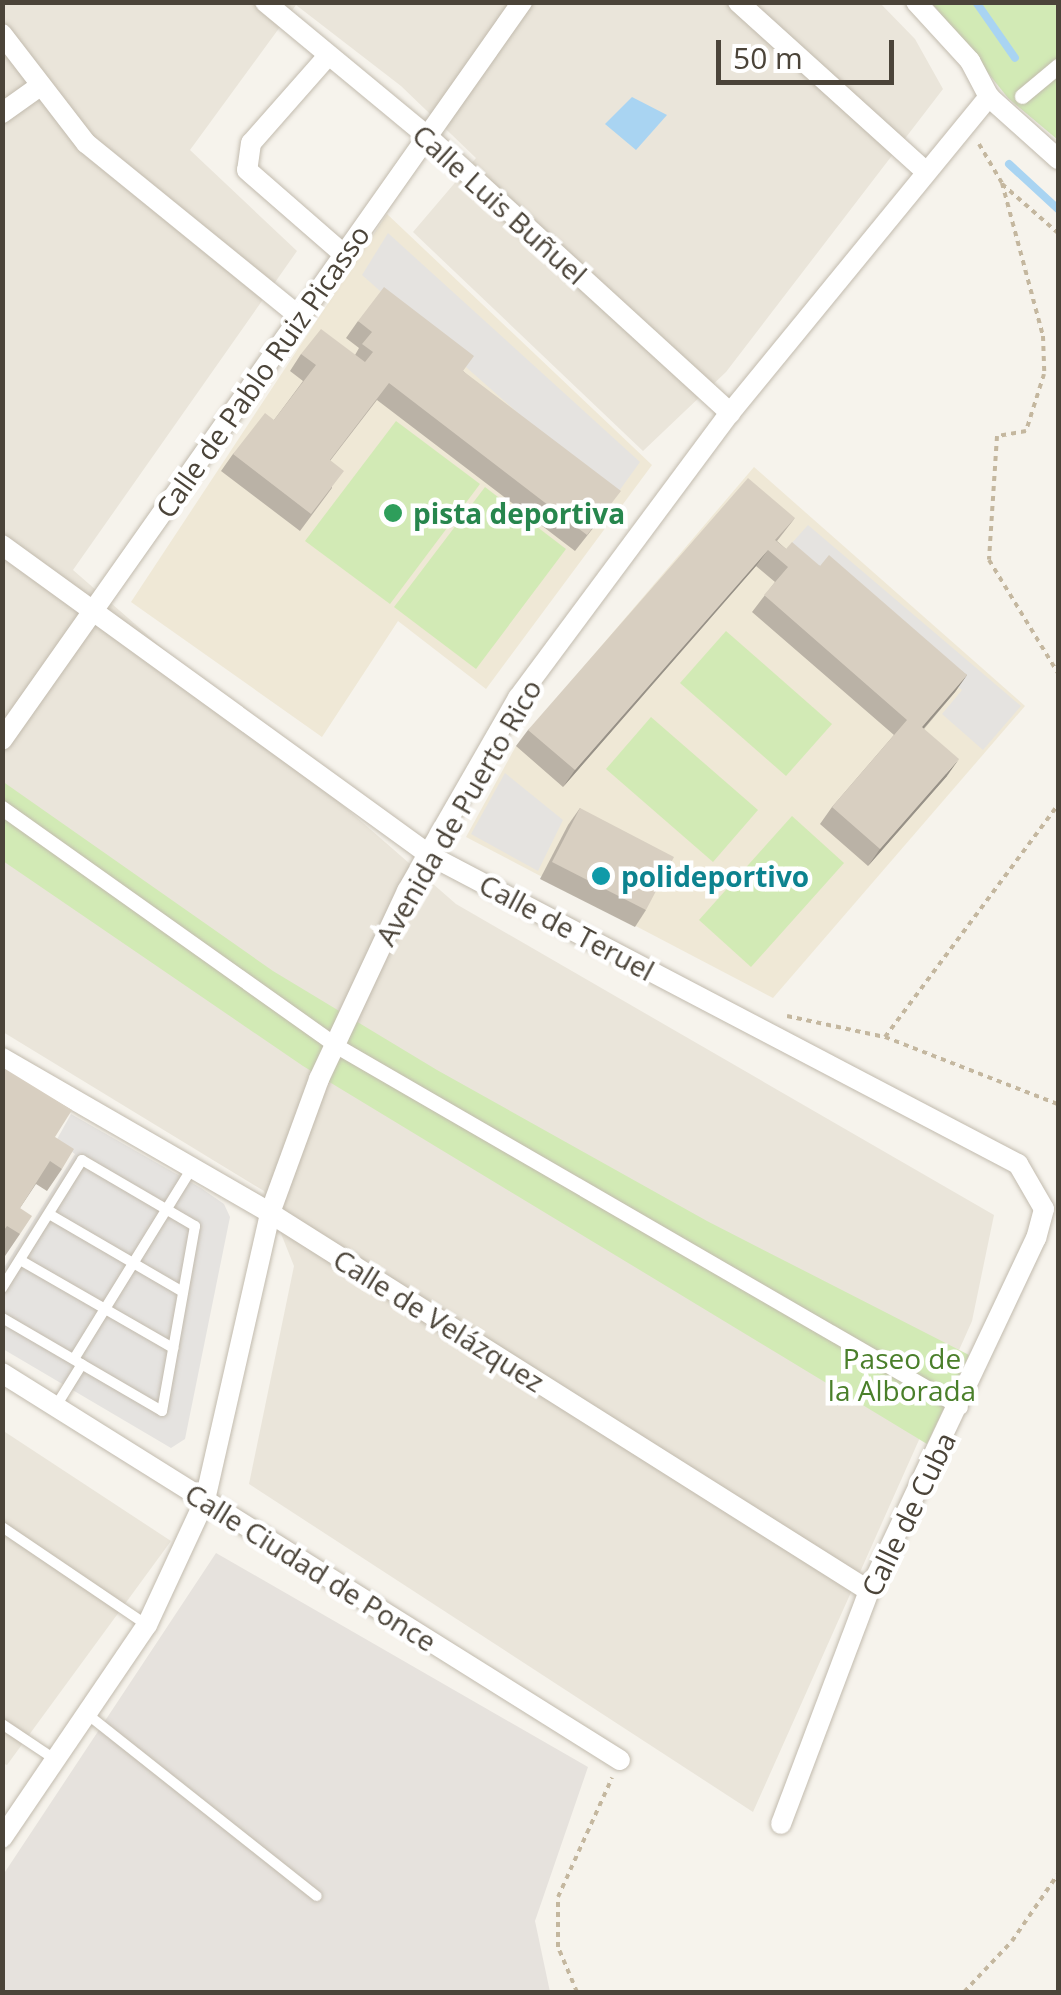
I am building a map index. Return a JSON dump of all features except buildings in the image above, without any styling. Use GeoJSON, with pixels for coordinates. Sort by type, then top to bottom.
{"type":"FeatureCollection","features":[{"type":"Feature","properties":{"kind":"street","name":"Calle Luis Buñuel"},"geometry":{"type":"LineString","coordinates":[[265,2],[326,58],[427,136],[730,413]]}},
{"type":"Feature","properties":{"kind":"street","name":"Calle de Pablo Ruiz Picasso"},"geometry":{"type":"LineString","coordinates":[[2,740],[522,2]]}},
{"type":"Feature","properties":{"kind":"street"},"geometry":{"type":"LineString","coordinates":[[738,2],[925,170]]}},
{"type":"Feature","properties":{"kind":"street"},"geometry":{"type":"LineString","coordinates":[[916,2],[970,61],[989,97],[1058,160]]}},
{"type":"Feature","properties":{"kind":"street"},"geometry":{"type":"LineString","coordinates":[[2,34],[86,143],[298,315]]}},
{"type":"Feature","properties":{"kind":"street"},"geometry":{"type":"LineString","coordinates":[[326,58],[251,143],[247,170],[342,253]]}},
{"type":"Feature","properties":{"kind":"street"},"geometry":{"type":"LineString","coordinates":[[1022,96],[1058,66]]}},
{"type":"Feature","properties":{"kind":"street"},"geometry":{"type":"LineString","coordinates":[[2,113],[40,86]]}},
{"type":"Feature","properties":{"kind":"street","name":"Avenida de Puerto Rico"},"geometry":{"type":"LineString","coordinates":[[2,1838],[147,1625],[205,1500],[270,1214],[335,1045],[407,891],[431,856],[518,698],[730,413],[925,170],[989,97]]}},
{"type":"Feature","properties":{"kind":"street","name":"Calle de Teruel"},"geometry":{"type":"LineString","coordinates":[[2,545],[431,856],[1018,1164],[1044,1209]]}},
{"type":"Feature","properties":{"kind":"street"},"geometry":{"type":"LineString","coordinates":[[2,808],[335,1045],[960,1407]]}},
{"type":"Feature","properties":{"kind":"street","name":"Calle de Velázquez"},"geometry":{"type":"LineString","coordinates":[[2,1058],[270,1214],[869,1591]]}},
{"type":"Feature","properties":{"kind":"street","name":"Calle de Cuba"},"geometry":{"type":"LineString","coordinates":[[781,1824],[869,1591],[960,1407],[1044,1209]]}},
{"type":"Feature","properties":{"kind":"street","name":"Calle Ciudad de Ponce"},"geometry":{"type":"LineString","coordinates":[[2,1374],[620,1760]]}},
{"type":"Feature","properties":{"kind":"lane"},"geometry":{"type":"LineString","coordinates":[[2,1288],[82,1160],[195,1226],[162,1411],[2,1318]]}},
{"type":"Feature","properties":{"kind":"lane"},"geometry":{"type":"LineString","coordinates":[[55,1406],[105,1309],[192,1168]]}},
{"type":"Feature","properties":{"kind":"lane"},"geometry":{"type":"LineString","coordinates":[[49,1214],[184,1292]]}},
{"type":"Feature","properties":{"kind":"lane"},"geometry":{"type":"LineString","coordinates":[[20,1260],[173,1348]]}},
{"type":"Feature","properties":{"kind":"lane"},"geometry":{"type":"LineString","coordinates":[[2,1527],[147,1625]]}},
{"type":"Feature","properties":{"kind":"lane"},"geometry":{"type":"LineString","coordinates":[[87,1714],[317,1896]]}},
{"type":"Feature","properties":{"kind":"lane"},"geometry":{"type":"LineString","coordinates":[[2,1724],[56,1760]]}},
{"type":"Feature","properties":{"kind":"path"},"geometry":{"type":"LineString","coordinates":[[978,144],[1002,184],[1043,336],[1044,374],[1026,430],[997,436],[988,560],[1058,672]]}},
{"type":"Feature","properties":{"kind":"path"},"geometry":{"type":"LineString","coordinates":[[1002,184],[1058,234]]}},
{"type":"Feature","properties":{"kind":"path"},"geometry":{"type":"LineString","coordinates":[[884,1037],[1058,805]]}},
{"type":"Feature","properties":{"kind":"path"},"geometry":{"type":"LineString","coordinates":[[773,1013],[884,1037],[1058,1104]]}},
{"type":"Feature","properties":{"kind":"path"},"geometry":{"type":"LineString","coordinates":[[577,1992],[558,1947],[558,1897],[620,1760]]}},
{"type":"Feature","properties":{"kind":"path"},"geometry":{"type":"LineString","coordinates":[[964,1992],[1012,1941],[1058,1874]]}},
{"type":"Feature","properties":{"kind":"shaded area"},"geometry":{"type":"Polygon","coordinates":[[[2,3],[880,3],[915,39],[943,89],[726,372],[643,451],[413,232],[476,158],[401,86],[296,5],[190,150],[297,251],[73,570],[456,904],[994,1215],[972,1321],[753,1812],[249,1484],[294,1266],[264,1191],[3,1032],[2,3]]]}},
{"type":"Feature","properties":{"kind":"shaded area"},"geometry":{"type":"Polygon","coordinates":[[[387,214],[652,465],[486,689],[398,621],[322,737],[131,602],[387,214]]]}},
{"type":"Feature","properties":{"kind":"shaded area"},"geometry":{"type":"Polygon","coordinates":[[[388,233],[640,462],[614,498],[362,275],[388,233]]]}},
{"type":"Feature","properties":{"kind":"shaded area"},"geometry":{"type":"Polygon","coordinates":[[[754,467],[1025,706],[773,998],[466,837],[516,746],[754,467]]]}},
{"type":"Feature","properties":{"kind":"shaded area"},"geometry":{"type":"Polygon","coordinates":[[[808,525],[1021,706],[983,750],[942,714],[962,690],[791,544],[808,525]]]}},
{"type":"Feature","properties":{"kind":"shaded area"},"geometry":{"type":"Polygon","coordinates":[[[505,773],[563,820],[538,871],[471,834],[505,773]]]}},
{"type":"Feature","properties":{"kind":"shaded area"},"geometry":{"type":"Polygon","coordinates":[[[71,1114],[201,1188],[224,1204],[230,1217],[185,1439],[171,1448],[3,1349],[2,1271],[75,1154],[56,1141],[71,1114]]]}},
{"type":"Feature","properties":{"kind":"shaded area"},"geometry":{"type":"Polygon","coordinates":[[[2,1430],[171,1541],[7,1765],[2,1763],[2,1430]]]}},
{"type":"Feature","properties":{"kind":"shaded area"},"geometry":{"type":"Polygon","coordinates":[[[216,1553],[588,1767],[535,1921],[550,1992],[3,1992],[3,1875],[216,1553]]]}},
{"type":"Feature","properties":{"kind":"green space"},"geometry":{"type":"Polygon","coordinates":[[[932,3],[1058,3],[1058,140],[1008,98],[932,3]]]}},
{"type":"Feature","properties":{"kind":"green space","name":"pista deportiva"},"geometry":{"type":"Polygon","coordinates":[[[396,421],[480,484],[390,604],[305,541],[396,421]]]}},
{"type":"Feature","properties":{"kind":"green space","name":"pista deportiva"},"geometry":{"type":"Polygon","coordinates":[[[485,487],[566,549],[476,669],[394,607],[485,487]]]}},
{"type":"Feature","properties":{"kind":"green space"},"geometry":{"type":"Polygon","coordinates":[[[726,631],[832,724],[786,776],[680,683],[726,631]]]}},
{"type":"Feature","properties":{"kind":"green space"},"geometry":{"type":"Polygon","coordinates":[[[651,717],[758,810],[713,862],[606,769],[651,717]]]}},
{"type":"Feature","properties":{"kind":"green space","name":"Paseo de la Alborada"},"geometry":{"type":"Polygon","coordinates":[[[2,781],[273,971],[437,1070],[707,1221],[969,1355],[927,1444],[303,1066],[3,861],[2,781]]]}},
{"type":"Feature","properties":{"kind":"green space"},"geometry":{"type":"Polygon","coordinates":[[[792,816],[844,863],[751,967],[699,920],[792,816]]]}},
{"type":"Feature","properties":{"kind":"water"},"geometry":{"type":"Polygon","coordinates":[[[632,97],[667,115],[636,150],[605,124],[632,97]]]}},
{"type":"Feature","properties":{"kind":"waterway"},"geometry":{"type":"LineString","coordinates":[[976,2],[1015,58]]}},
{"type":"Feature","properties":{"kind":"waterway"},"geometry":{"type":"LineString","coordinates":[[1009,164],[1058,209]]}},
{"type":"Feature","properties":{"kind":"place","name":"pista deportiva"},"geometry":{"type":"Point","coordinates":[393,513]}},
{"type":"Feature","properties":{"kind":"place","name":"polideportivo"},"geometry":{"type":"Point","coordinates":[601,876]}}]}
